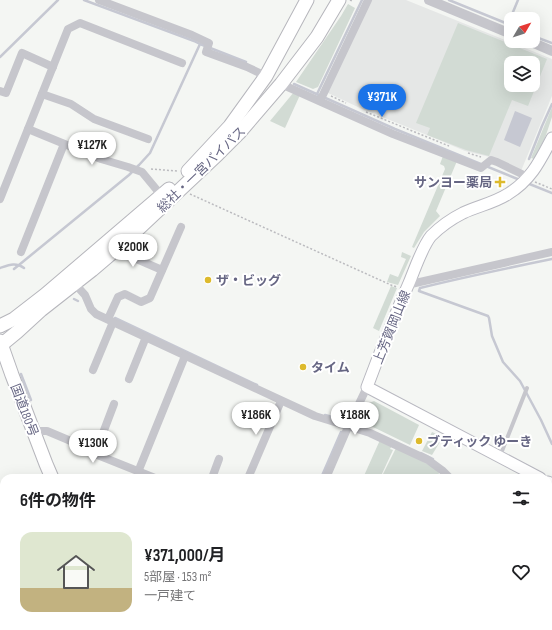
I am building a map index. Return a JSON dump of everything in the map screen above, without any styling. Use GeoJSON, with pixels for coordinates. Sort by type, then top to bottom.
{"type":"FeatureCollection","features":[{"type":"Feature","properties":{"kind":"highway","name":"総社・一宮バイパス"},"geometry":{"type":"LineString","coordinates":[[0,326],[14,319],[45,295],[185,175],[230,126],[266,76],[307,0]]}},
{"type":"Feature","properties":{"kind":"highway","name":"総社・一宮バイパス"},"geometry":{"type":"LineString","coordinates":[[0,344],[119,247],[239,133],[281,84],[317,37],[338,0]]}},
{"type":"Feature","properties":{"kind":"highway","name":"国道180号"},"geometry":{"type":"LineString","coordinates":[[0,344],[5,369],[50,474]]}},
{"type":"Feature","properties":{"kind":"main road","name":"上芳賀岡山線"},"geometry":{"type":"LineString","coordinates":[[367,387],[404,285],[430,238],[442,226],[452,219],[495,201],[508,194],[524,181],[538,164],[552,138]]}},
{"type":"Feature","properties":{"kind":"main road"},"geometry":{"type":"LineString","coordinates":[[367,387],[532,474]]}},
{"type":"Feature","properties":{"kind":"street"},"geometry":{"type":"LineString","coordinates":[[99,0],[192,35],[209,43],[206,52],[247,67],[266,76]]}},
{"type":"Feature","properties":{"kind":"street"},"geometry":{"type":"LineString","coordinates":[[322,96],[368,0]]}},
{"type":"Feature","properties":{"kind":"street"},"geometry":{"type":"LineString","coordinates":[[429,0],[504,31]]}},
{"type":"Feature","properties":{"kind":"street"},"geometry":{"type":"LineString","coordinates":[[0,199],[68,29],[80,23],[182,63]]}},
{"type":"Feature","properties":{"kind":"street"},"geometry":{"type":"LineString","coordinates":[[540,46],[552,51]]}},
{"type":"Feature","properties":{"kind":"street"},"geometry":{"type":"LineString","coordinates":[[0,91],[6,93],[22,53],[53,66]]}},
{"type":"Feature","properties":{"kind":"street"},"geometry":{"type":"LineString","coordinates":[[281,84],[322,96],[393,134],[481,168],[487,163],[497,162],[524,181]]}},
{"type":"Feature","properties":{"kind":"street"},"geometry":{"type":"LineString","coordinates":[[42,94],[70,104],[94,119],[148,139]]}},
{"type":"Feature","properties":{"kind":"street"},"geometry":{"type":"LineString","coordinates":[[28,129],[101,159],[142,172],[161,195]]}},
{"type":"Feature","properties":{"kind":"street"},"geometry":{"type":"LineString","coordinates":[[21,252],[64,144]]}},
{"type":"Feature","properties":{"kind":"street"},"geometry":{"type":"LineString","coordinates":[[93,370],[118,296],[125,294],[141,302],[150,298],[181,227]]}},
{"type":"Feature","properties":{"kind":"street"},"geometry":{"type":"LineString","coordinates":[[119,247],[125,254],[162,270]]}},
{"type":"Feature","properties":{"kind":"street"},"geometry":{"type":"LineString","coordinates":[[404,285],[552,252]]}},
{"type":"Feature","properties":{"kind":"street"},"geometry":{"type":"LineString","coordinates":[[74,283],[85,295],[91,309],[96,314],[315,416],[370,433],[428,460],[445,474]]}},
{"type":"Feature","properties":{"kind":"street"},"geometry":{"type":"LineString","coordinates":[[129,379],[146,337]]}},
{"type":"Feature","properties":{"kind":"street"},"geometry":{"type":"LineString","coordinates":[[138,472],[186,356]]}},
{"type":"Feature","properties":{"kind":"street"},"geometry":{"type":"LineString","coordinates":[[328,474],[367,387]]}},
{"type":"Feature","properties":{"kind":"street"},"geometry":{"type":"LineString","coordinates":[[250,474],[281,401]]}},
{"type":"Feature","properties":{"kind":"street"},"geometry":{"type":"LineString","coordinates":[[95,454],[114,404]]}},
{"type":"Feature","properties":{"kind":"street"},"geometry":{"type":"LineString","coordinates":[[33,432],[38,430],[47,431],[85,447],[95,454],[144,474]]}},
{"type":"Feature","properties":{"kind":"street"},"geometry":{"type":"LineString","coordinates":[[213,474],[219,459]]}},
{"type":"Feature","properties":{"kind":"lane"},"geometry":{"type":"LineString","coordinates":[[499,457],[527,388]]}},
{"type":"Feature","properties":{"kind":"path"},"geometry":{"type":"LineString","coordinates":[[322,96],[348,104]]}},
{"type":"Feature","properties":{"kind":"path"},"geometry":{"type":"LineString","coordinates":[[367,112],[451,147]]}},
{"type":"Feature","properties":{"kind":"path"},"geometry":{"type":"LineString","coordinates":[[465,152],[487,163]]}},
{"type":"Feature","properties":{"kind":"path"},"geometry":{"type":"LineString","coordinates":[[145,169],[182,171]]}},
{"type":"Feature","properties":{"kind":"path"},"geometry":{"type":"LineString","coordinates":[[524,181],[532,181],[552,189]]}},
{"type":"Feature","properties":{"kind":"path"},"geometry":{"type":"LineString","coordinates":[[187,193],[391,285],[404,285]]}},
{"type":"Feature","properties":{"kind":"shaded area"},"geometry":{"type":"Polygon","coordinates":[[[371,0],[406,0],[504,40],[504,48],[525,48],[552,59],[552,96],[521,171],[498,159],[465,151],[360,108],[326,92],[371,0]]]}},
{"type":"Feature","properties":{"kind":"shaded area"},"geometry":{"type":"Polygon","coordinates":[[[348,4],[355,8],[318,87],[313,89],[296,82],[341,16],[348,4]]]}},
{"type":"Feature","properties":{"kind":"shaded area"},"geometry":{"type":"Polygon","coordinates":[[[458,23],[504,42],[504,48],[520,48],[540,56],[504,56],[504,92],[534,92],[528,106],[512,100],[489,156],[466,150],[427,135],[430,128],[416,123],[458,23]]]}},
{"type":"Feature","properties":{"kind":"shaded area"},"geometry":{"type":"Polygon","coordinates":[[[540,56],[547,59],[540,76],[540,56]]]}},
{"type":"Feature","properties":{"kind":"shaded area"},"geometry":{"type":"Polygon","coordinates":[[[294,92],[300,95],[285,128],[270,121],[294,92]]]}},
{"type":"Feature","properties":{"kind":"shaded area"},"geometry":{"type":"Polygon","coordinates":[[[552,107],[552,117],[545,138],[534,159],[531,158],[552,107]]]}},
{"type":"Feature","properties":{"kind":"shaded area"},"geometry":{"type":"Polygon","coordinates":[[[515,111],[532,118],[520,147],[504,140],[515,111]]]}},
{"type":"Feature","properties":{"kind":"shaded area"},"geometry":{"type":"Polygon","coordinates":[[[443,156],[457,161],[436,211],[440,216],[424,232],[414,248],[412,247],[445,169],[444,166],[440,164],[443,156]]]}},
{"type":"Feature","properties":{"kind":"shaded area"},"geometry":{"type":"Polygon","coordinates":[[[402,252],[411,256],[398,285],[387,282],[390,274],[398,277],[406,259],[401,257],[402,252]]]}},
{"type":"Feature","properties":{"kind":"shaded area"},"geometry":{"type":"Polygon","coordinates":[[[391,286],[397,288],[379,331],[373,328],[391,286]]]}},
{"type":"Feature","properties":{"kind":"shaded area"},"geometry":{"type":"Polygon","coordinates":[[[374,401],[419,425],[410,445],[373,427],[356,421],[364,405],[374,401]]]}},
{"type":"Feature","properties":{"kind":"shaded area"},"geometry":{"type":"Polygon","coordinates":[[[432,432],[443,437],[432,455],[422,451],[432,432]]]}},
{"type":"Feature","properties":{"kind":"shaded area"},"geometry":{"type":"Polygon","coordinates":[[[380,440],[392,446],[390,449],[393,450],[382,474],[365,474],[380,440]]]}},
{"type":"Feature","properties":{"kind":"shaded area"},"geometry":{"type":"Polygon","coordinates":[[[396,448],[435,468],[439,473],[439,474],[383,474],[396,448]]]}},
{"type":"Feature","properties":{"kind":"waterway"},"geometry":{"type":"LineString","coordinates":[[0,57],[58,0]]}},
{"type":"Feature","properties":{"kind":"waterway"},"geometry":{"type":"LineString","coordinates":[[84,0],[246,62]]}},
{"type":"Feature","properties":{"kind":"waterway"},"geometry":{"type":"LineString","coordinates":[[317,94],[362,0]]}},
{"type":"Feature","properties":{"kind":"waterway"},"geometry":{"type":"LineString","coordinates":[[449,0],[508,24],[518,0]]}},
{"type":"Feature","properties":{"kind":"waterway"},"geometry":{"type":"LineString","coordinates":[[540,39],[552,43]]}},
{"type":"Feature","properties":{"kind":"waterway"},"geometry":{"type":"LineString","coordinates":[[14,269],[129,175],[150,153],[200,44]]}},
{"type":"Feature","properties":{"kind":"waterway"},"geometry":{"type":"LineString","coordinates":[[294,84],[395,129],[520,180]]}},
{"type":"Feature","properties":{"kind":"waterway"},"geometry":{"type":"LineString","coordinates":[[529,159],[552,104]]}},
{"type":"Feature","properties":{"kind":"waterway"},"geometry":{"type":"LineString","coordinates":[[527,183],[552,193]]}},
{"type":"Feature","properties":{"kind":"waterway"},"geometry":{"type":"LineString","coordinates":[[552,259],[436,284],[420,288],[419,291],[488,316],[492,336],[503,362],[520,381],[552,444]]}},
{"type":"Feature","properties":{"kind":"waterway"},"geometry":{"type":"LineString","coordinates":[[0,268],[9,265],[18,265],[24,268]]}},
{"type":"Feature","properties":{"kind":"waterway"},"geometry":{"type":"LineString","coordinates":[[74,299],[78,301]]}},
{"type":"Feature","properties":{"kind":"waterway"},"geometry":{"type":"LineString","coordinates":[[115,318],[257,385]]}},
{"type":"Feature","properties":{"kind":"waterway"},"geometry":{"type":"LineString","coordinates":[[21,374],[31,400]]}},
{"type":"Feature","properties":{"kind":"waterway"},"geometry":{"type":"LineString","coordinates":[[325,415],[344,420]]}},
{"type":"Feature","properties":{"kind":"waterway"},"geometry":{"type":"LineString","coordinates":[[323,474],[341,432]]}},
{"type":"Feature","properties":{"kind":"waterway"},"geometry":{"type":"LineString","coordinates":[[421,453],[433,459]]}},
{"type":"Feature","properties":{"kind":"place","name":"サンヨー薬局"},"geometry":{"type":"Point","coordinates":[500,182]}},
{"type":"Feature","properties":{"kind":"place","name":"ザ・ビッグ"},"geometry":{"type":"Point","coordinates":[208,280]}},
{"type":"Feature","properties":{"kind":"place","name":"タイム"},"geometry":{"type":"Point","coordinates":[303,367]}},
{"type":"Feature","properties":{"kind":"place","name":"ブティック ゆーき"},"geometry":{"type":"Point","coordinates":[419,441]}}]}
